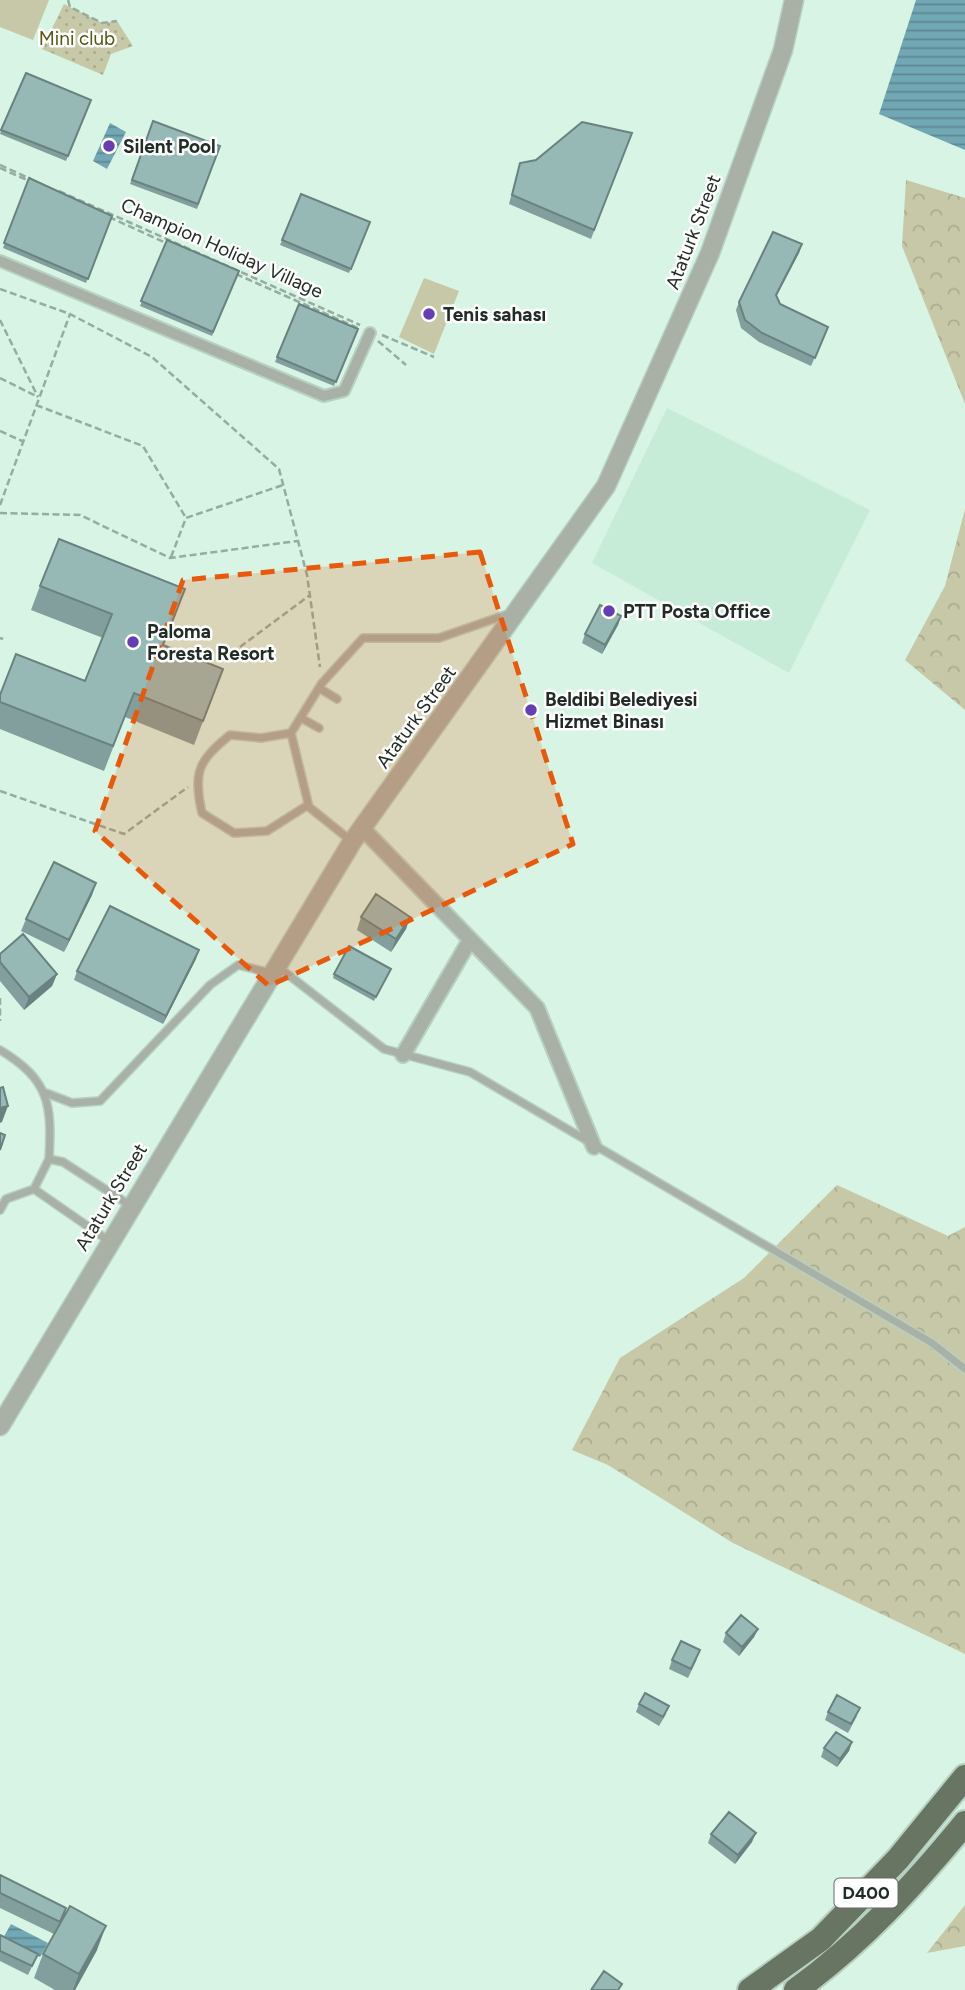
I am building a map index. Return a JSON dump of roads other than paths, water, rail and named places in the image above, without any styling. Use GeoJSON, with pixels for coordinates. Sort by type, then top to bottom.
{"type":"FeatureCollection","features":[{"type":"Feature","properties":{"kind":"highway","name":"D400"},"geometry":{"type":"LineString","coordinates":[[750,1990],[821,1939],[898,1859],[949,1800],[965,1777]]}},
{"type":"Feature","properties":{"kind":"highway","name":"D400"},"geometry":{"type":"LineString","coordinates":[[796,1990],[842,1957],[920,1878],[965,1823]]}},
{"type":"Feature","properties":{"kind":"street","name":"Ataturk Street"},"geometry":{"type":"LineString","coordinates":[[0,1426],[109,1241],[357,835],[606,486],[710,253],[783,50],[794,0]]}},
{"type":"Feature","properties":{"kind":"street"},"geometry":{"type":"LineString","coordinates":[[0,261],[324,396],[344,391],[370,331]]}},
{"type":"Feature","properties":{"kind":"street"},"geometry":{"type":"LineString","coordinates":[[357,835],[470,940],[537,1008],[594,1147]]}},
{"type":"Feature","properties":{"kind":"street"},"geometry":{"type":"LineString","coordinates":[[403,1055],[470,940]]}},
{"type":"Feature","properties":{"kind":"lane"},"geometry":{"type":"LineString","coordinates":[[308,804],[267,831],[233,833],[202,813],[195,781],[206,755],[230,735],[261,738],[291,733],[321,686],[363,638],[439,638],[518,610]]}},
{"type":"Feature","properties":{"kind":"lane"},"geometry":{"type":"LineString","coordinates":[[321,686],[337,699]]}},
{"type":"Feature","properties":{"kind":"lane"},"geometry":{"type":"LineString","coordinates":[[301,718],[319,728]]}},
{"type":"Feature","properties":{"kind":"lane"},"geometry":{"type":"LineString","coordinates":[[291,733],[308,804],[357,835]]}},
{"type":"Feature","properties":{"kind":"lane"},"geometry":{"type":"LineString","coordinates":[[46,1093],[72,1102],[100,1101],[210,985],[238,965],[274,970],[384,1049],[470,1072],[932,1343],[965,1369]]}},
{"type":"Feature","properties":{"kind":"lane"},"geometry":{"type":"LineString","coordinates":[[0,1050],[18,1060],[46,1093],[51,1119],[49,1159],[34,1189],[6,1199],[0,1210]]}},
{"type":"Feature","properties":{"kind":"lane"},"geometry":{"type":"LineString","coordinates":[[49,1159],[63,1161],[131,1206]]}},
{"type":"Feature","properties":{"kind":"lane"},"geometry":{"type":"LineString","coordinates":[[34,1189],[109,1241]]}},
{"type":"Feature","properties":{"kind":"water"},"geometry":{"type":"Polygon","coordinates":[[[916,0],[965,0],[965,150],[879,114],[916,0]]]}},
{"type":"Feature","properties":{"kind":"water","name":"Silent Pool"},"geometry":{"type":"Polygon","coordinates":[[[110,123],[126,132],[107,169],[93,161],[110,123]]]}},
{"type":"Feature","properties":{"kind":"water"},"geometry":{"type":"Polygon","coordinates":[[[11,1924],[48,1943],[40,1957],[3,1938],[11,1924]]]}},
{"type":"Feature","properties":{"kind":"place","name":"Silent Pool"},"geometry":{"type":"Point","coordinates":[109,146]}},
{"type":"Feature","properties":{"kind":"place","name":"Tenis sahası"},"geometry":{"type":"Point","coordinates":[429,314]}},
{"type":"Feature","properties":{"kind":"place","name":"PTT Posta Office"},"geometry":{"type":"Point","coordinates":[609,611]}},
{"type":"Feature","properties":{"kind":"place","name":"Paloma Foresta Resort"},"geometry":{"type":"Point","coordinates":[133,642]}},
{"type":"Feature","properties":{"kind":"place","name":"Beldibi Belediyesi Hizmet Binası"},"geometry":{"type":"Point","coordinates":[531,710]}},
{"type":"Feature","properties":{"kind":"park label","name":"Mini club"},"geometry":{"type":"Point","coordinates":[77,38]}}]}
